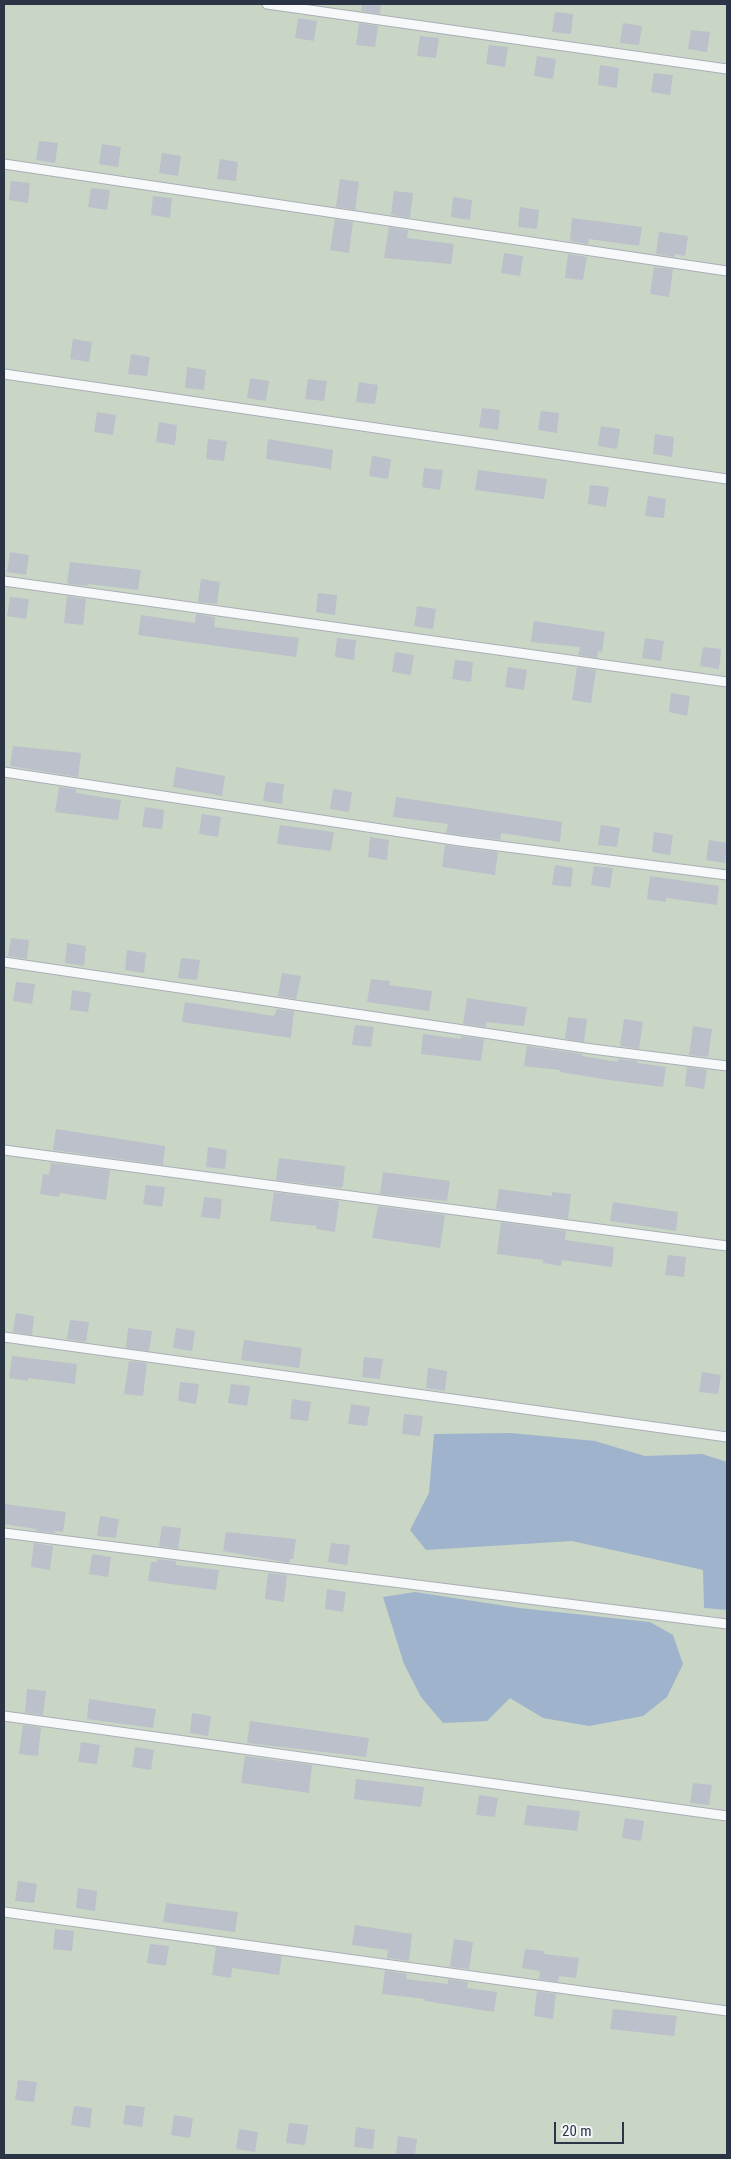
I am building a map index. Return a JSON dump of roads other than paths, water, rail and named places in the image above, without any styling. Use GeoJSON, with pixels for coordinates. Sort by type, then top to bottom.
{"type":"FeatureCollection","features":[{"type":"Feature","properties":{"kind":"lane"},"geometry":{"type":"LineString","coordinates":[[267,4],[727,68]]}},
{"type":"Feature","properties":{"kind":"lane"},"geometry":{"type":"LineString","coordinates":[[4,164],[727,272]]}},
{"type":"Feature","properties":{"kind":"lane"},"geometry":{"type":"LineString","coordinates":[[4,374],[727,479]]}},
{"type":"Feature","properties":{"kind":"lane"},"geometry":{"type":"LineString","coordinates":[[4,581],[727,682]]}},
{"type":"Feature","properties":{"kind":"lane"},"geometry":{"type":"LineString","coordinates":[[4,772],[460,841],[727,875]]}},
{"type":"Feature","properties":{"kind":"lane"},"geometry":{"type":"LineString","coordinates":[[4,962],[592,1049],[727,1066]]}},
{"type":"Feature","properties":{"kind":"lane"},"geometry":{"type":"LineString","coordinates":[[4,1150],[727,1246]]}},
{"type":"Feature","properties":{"kind":"lane"},"geometry":{"type":"LineString","coordinates":[[4,1337],[727,1437]]}},
{"type":"Feature","properties":{"kind":"lane"},"geometry":{"type":"LineString","coordinates":[[4,1533],[727,1624]]}},
{"type":"Feature","properties":{"kind":"lane"},"geometry":{"type":"LineString","coordinates":[[4,1716],[727,1816]]}},
{"type":"Feature","properties":{"kind":"lane"},"geometry":{"type":"LineString","coordinates":[[4,1912],[727,2011]]}},
{"type":"Feature","properties":{"kind":"water"},"geometry":{"type":"Polygon","coordinates":[[[511,1433],[595,1441],[645,1456],[702,1454],[727,1462],[727,1610],[704,1608],[703,1570],[572,1541],[426,1550],[410,1530],[429,1493],[434,1434],[511,1433]]]}},
{"type":"Feature","properties":{"kind":"water"},"geometry":{"type":"Polygon","coordinates":[[[415,1592],[519,1608],[650,1622],[673,1635],[683,1664],[667,1697],[643,1716],[589,1726],[543,1718],[510,1698],[487,1721],[443,1723],[421,1697],[404,1664],[383,1597],[415,1592]]]}}]}
